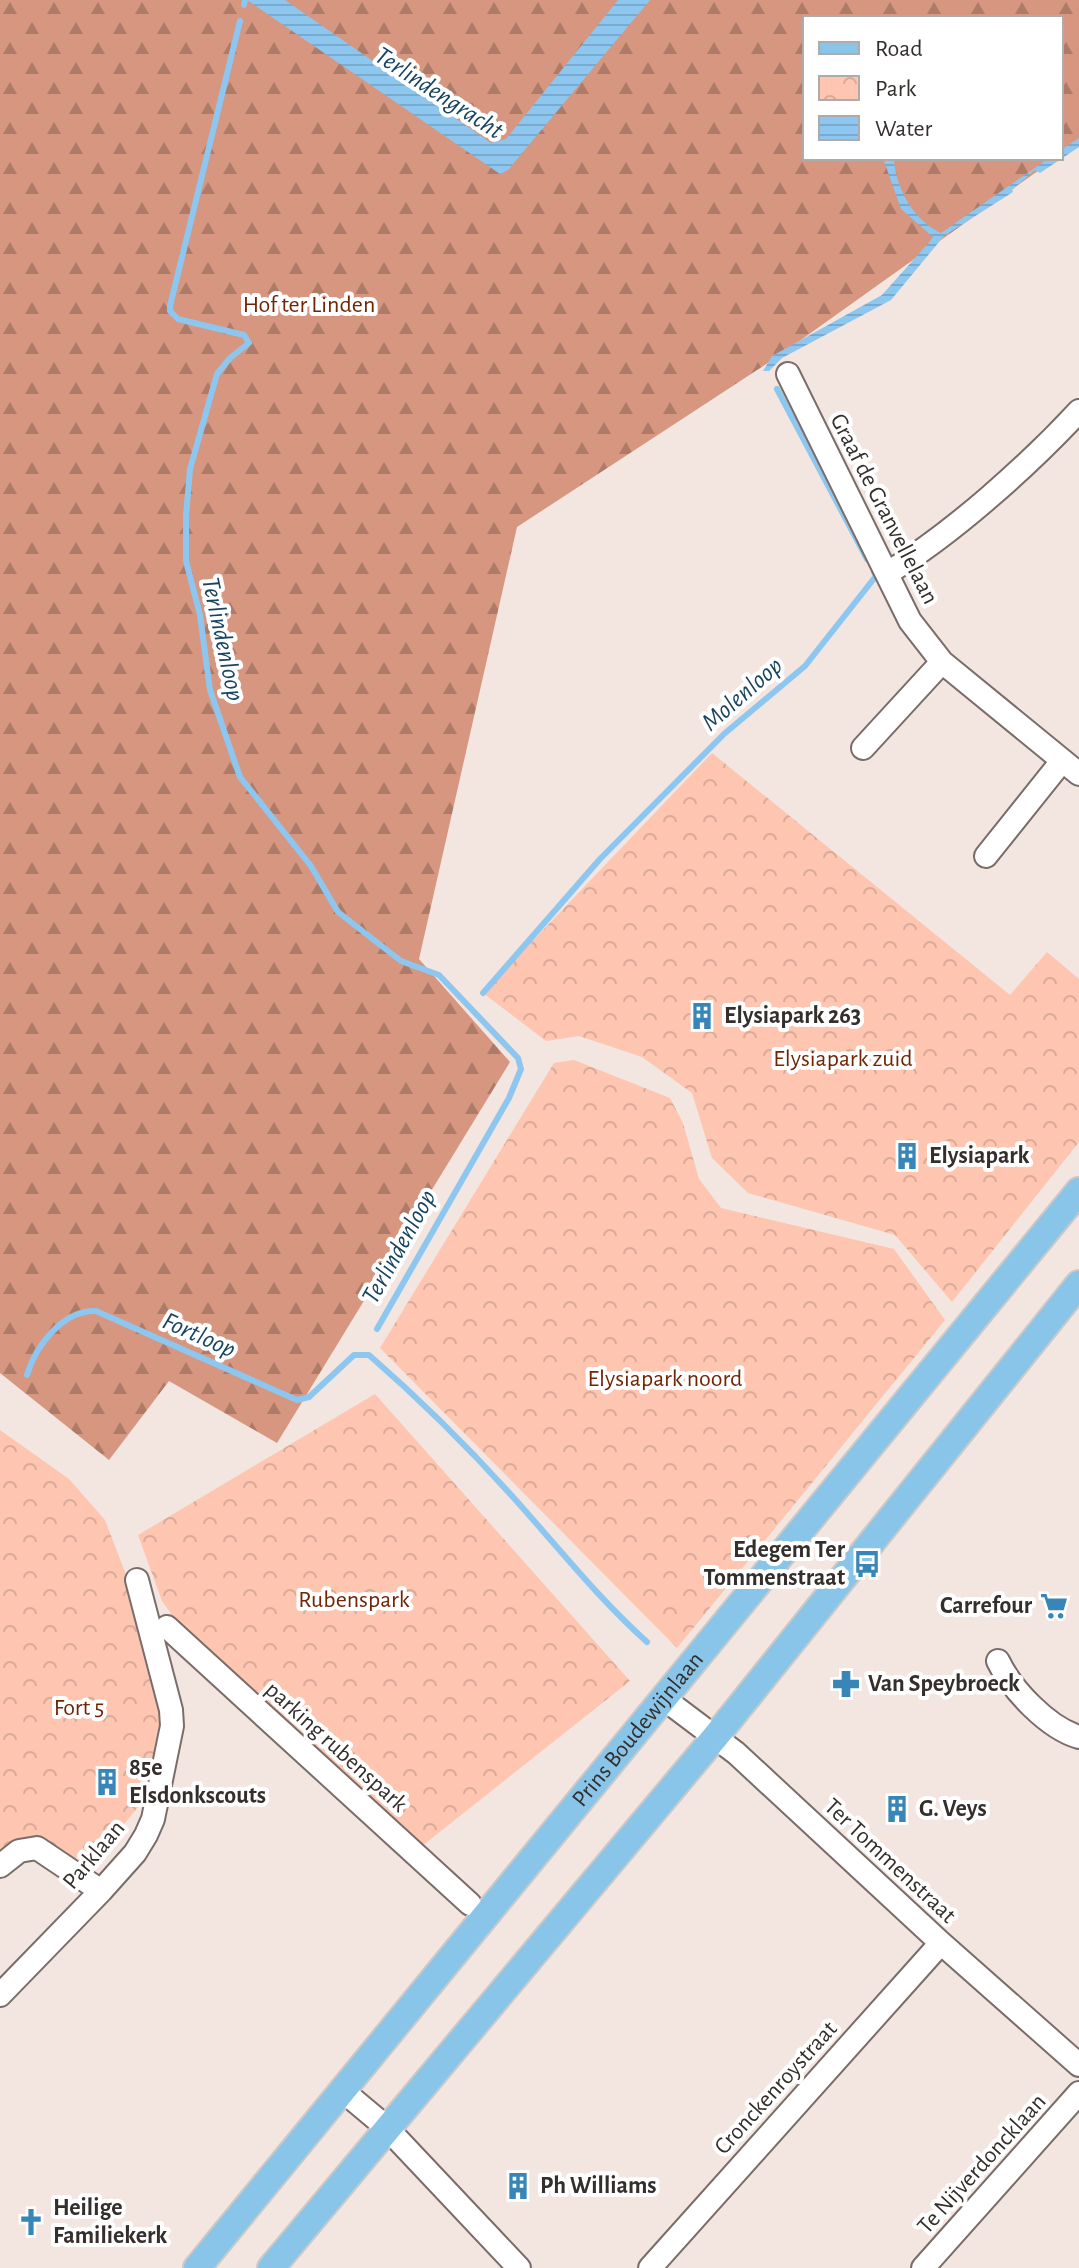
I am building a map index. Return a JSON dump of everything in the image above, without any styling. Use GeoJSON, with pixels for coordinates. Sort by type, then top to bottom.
{"type":"FeatureCollection","features":[{"type":"Feature","properties":{"kind":"main road","name":"Prins Boudewijnlaan"},"geometry":{"type":"LineString","coordinates":[[197,2268],[1079,1191]]}},
{"type":"Feature","properties":{"kind":"main road"},"geometry":{"type":"LineString","coordinates":[[271,2268],[716,1736],[1079,1284]]}},
{"type":"Feature","properties":{"kind":"street","name":"Graaf de Granvellelaan"},"geometry":{"type":"LineString","coordinates":[[788,374],[871,546],[889,572],[899,604],[942,662],[1071,768],[986,856]]}},
{"type":"Feature","properties":{"kind":"street"},"geometry":{"type":"LineString","coordinates":[[889,572],[910,560],[995,489],[1079,411]]}},
{"type":"Feature","properties":{"kind":"street"},"geometry":{"type":"LineString","coordinates":[[863,748],[942,662]]}},
{"type":"Feature","properties":{"kind":"street","name":"Parklaan"},"geometry":{"type":"LineString","coordinates":[[0,1995],[135,1853],[153,1819],[172,1726],[171,1710],[137,1580]]}},
{"type":"Feature","properties":{"kind":"street","name":"parking rubenspark"},"geometry":{"type":"LineString","coordinates":[[167,1627],[470,1904]]}},
{"type":"Feature","properties":{"kind":"street"},"geometry":{"type":"LineString","coordinates":[[998,1661],[1007,1680],[1064,1732],[1079,1737]]}},
{"type":"Feature","properties":{"kind":"street","name":"Ter Tommenstraat"},"geometry":{"type":"LineString","coordinates":[[663,1698],[716,1736],[941,1943],[1075,2052]]}},
{"type":"Feature","properties":{"kind":"street"},"geometry":{"type":"LineString","coordinates":[[0,1866],[19,1851],[37,1848],[101,1891]]}},
{"type":"Feature","properties":{"kind":"street","name":"Cronckenroystraat"},"geometry":{"type":"LineString","coordinates":[[650,2268],[941,1943]]}},
{"type":"Feature","properties":{"kind":"street"},"geometry":{"type":"LineString","coordinates":[[343,2091],[386,2127],[519,2268]]}},
{"type":"Feature","properties":{"kind":"street","name":"Te Nijverdoncklaan"},"geometry":{"type":"LineString","coordinates":[[923,2268],[1079,2093]]}},
{"type":"Feature","properties":{"kind":"green space","name":"Hof ter Linden"},"geometry":{"type":"Polygon","coordinates":[[[0,0],[1079,0],[1079,142],[1063,154],[1063,16],[803,16],[803,160],[1053,160],[777,357],[517,527],[419,959],[510,1062],[277,1443],[169,1381],[109,1460],[0,1373],[0,0]]]}},
{"type":"Feature","properties":{"kind":"green space","name":"Elysiapark zuid"},"geometry":{"type":"Polygon","coordinates":[[[712,753],[1010,995],[1047,952],[1079,979],[1079,1142],[952,1302],[895,1235],[748,1193],[712,1158],[692,1093],[642,1057],[579,1036],[546,1041],[483,993],[712,753]]]}},
{"type":"Feature","properties":{"kind":"green space","name":"Elysiapark noord"},"geometry":{"type":"Polygon","coordinates":[[[574,1060],[670,1098],[683,1123],[699,1179],[721,1208],[894,1249],[945,1320],[677,1648],[380,1348],[554,1063],[574,1060]]]}},
{"type":"Feature","properties":{"kind":"green space","name":"Rubenspark"},"geometry":{"type":"Polygon","coordinates":[[[375,1394],[630,1681],[412,1854],[213,1672],[162,1601],[138,1535],[375,1394]]]}},
{"type":"Feature","properties":{"kind":"green space","name":"Fort 5"},"geometry":{"type":"Polygon","coordinates":[[[0,1430],[69,1479],[105,1520],[133,1593],[163,1716],[158,1767],[138,1807],[89,1867],[79,1856],[73,1860],[21,1838],[0,1849],[0,1430]]]}},
{"type":"Feature","properties":{"kind":"water"},"geometry":{"type":"Polygon","coordinates":[[[247,0],[285,0],[491,143],[506,139],[618,0],[650,0],[508,170],[500,174],[247,0]]]}},
{"type":"Feature","properties":{"kind":"water"},"geometry":{"type":"Polygon","coordinates":[[[1079,138],[1079,147],[1063,158],[1063,149],[1079,138]]]}},
{"type":"Feature","properties":{"kind":"water"},"geometry":{"type":"Polygon","coordinates":[[[884,160],[894,160],[898,180],[908,202],[922,220],[941,233],[1046,160],[1060,160],[1040,173],[1035,170],[1013,192],[944,236],[891,300],[782,358],[769,371],[763,371],[772,356],[882,295],[933,237],[901,209],[884,160]]]}},
{"type":"Feature","properties":{"kind":"waterway","name":"Terlindenloop"},"geometry":{"type":"LineString","coordinates":[[244,5],[245,0]]}},
{"type":"Feature","properties":{"kind":"waterway","name":"Terlindenloop"},"geometry":{"type":"LineString","coordinates":[[240,21],[170,306],[170,311],[178,319],[244,335],[249,343],[230,358],[217,374],[190,469],[186,561],[200,615],[210,690],[240,777],[311,866],[338,912],[401,961],[439,975],[518,1058],[521,1069],[509,1098],[377,1329]]}},
{"type":"Feature","properties":{"kind":"waterway","name":"Molenloop"},"geometry":{"type":"LineString","coordinates":[[777,389],[867,559]]}},
{"type":"Feature","properties":{"kind":"waterway","name":"Molenloop"},"geometry":{"type":"LineString","coordinates":[[483,993],[600,859],[724,734],[805,666],[876,576],[874,572]]}},
{"type":"Feature","properties":{"kind":"waterway","name":"Fortloop"},"geometry":{"type":"LineString","coordinates":[[27,1375],[37,1352],[52,1331],[73,1316],[96,1311],[297,1400],[309,1397],[354,1355],[369,1355],[480,1461],[593,1588],[647,1642]]}},
{"type":"Feature","properties":{"kind":"place","name":"Elysiapark 263"},"geometry":{"type":"Point","coordinates":[702,1016]}},
{"type":"Feature","properties":{"kind":"place","name":"Elysiapark"},"geometry":{"type":"Point","coordinates":[907,1156]}},
{"type":"Feature","properties":{"kind":"place","name":"Edegem Ter Tommenstraat"},"geometry":{"type":"Point","coordinates":[867,1564]}},
{"type":"Feature","properties":{"kind":"place","name":"Carrefour"},"geometry":{"type":"Point","coordinates":[1054,1606]}},
{"type":"Feature","properties":{"kind":"place","name":"Van Speybroeck"},"geometry":{"type":"Point","coordinates":[846,1684]}},
{"type":"Feature","properties":{"kind":"place","name":"85e Elsdonkscouts"},"geometry":{"type":"Point","coordinates":[107,1782]}},
{"type":"Feature","properties":{"kind":"place","name":"G. Veys"},"geometry":{"type":"Point","coordinates":[897,1809]}},
{"type":"Feature","properties":{"kind":"place","name":"Ph Williams"},"geometry":{"type":"Point","coordinates":[518,2186]}},
{"type":"Feature","properties":{"kind":"place","name":"Heilige Familiekerk"},"geometry":{"type":"Point","coordinates":[31,2222]}},
{"type":"Feature","properties":{"kind":"water label","name":"Terlindengracht"},"geometry":{"type":"Point","coordinates":[439,93]}}]}
